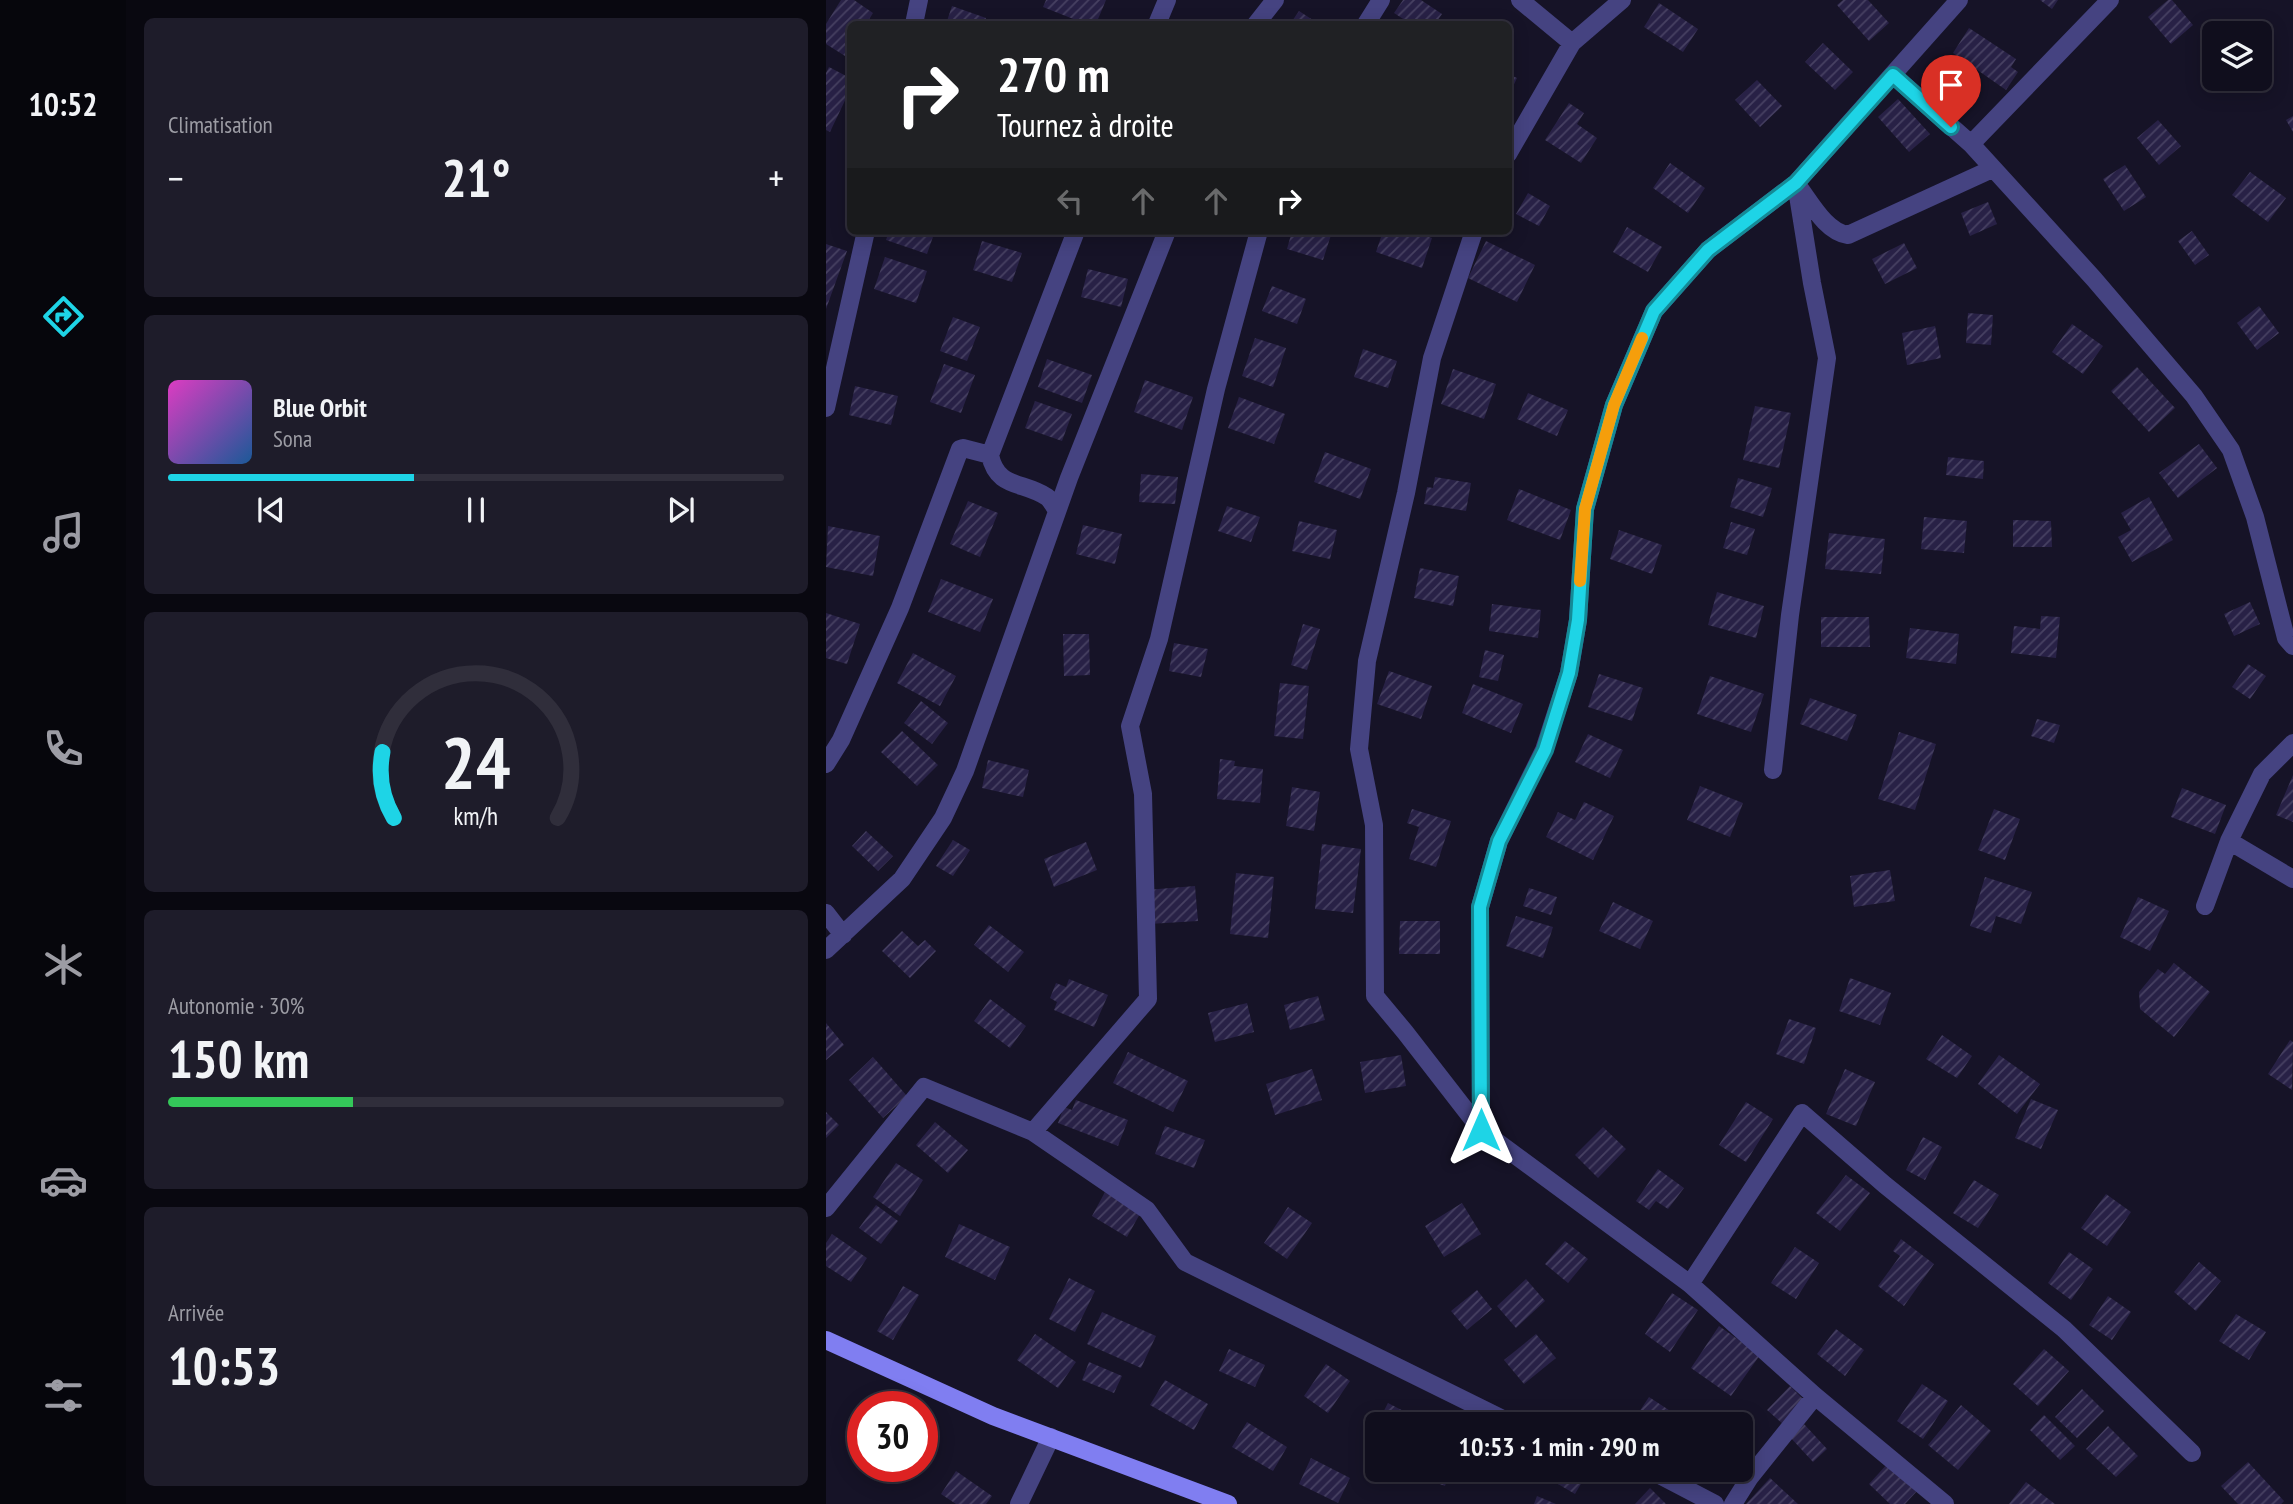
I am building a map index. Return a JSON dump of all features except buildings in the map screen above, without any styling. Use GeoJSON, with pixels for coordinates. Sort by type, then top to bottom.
{"type":"FeatureCollection","features":[{"type":"Feature","properties":{"kind":"street"},"geometry":{"type":"LineString","coordinates":[[915,21],[919,0]]}},
{"type":"Feature","properties":{"kind":"street"},"geometry":{"type":"LineString","coordinates":[[1158,21],[1167,0]]}},
{"type":"Feature","properties":{"kind":"street"},"geometry":{"type":"LineString","coordinates":[[1258,21],[1275,0]]}},
{"type":"Feature","properties":{"kind":"street"},"geometry":{"type":"LineString","coordinates":[[1368,21],[1381,0]]}},
{"type":"Feature","properties":{"kind":"street"},"geometry":{"type":"LineString","coordinates":[[1520,0],[1572,43]]}},
{"type":"Feature","properties":{"kind":"street"},"geometry":{"type":"LineString","coordinates":[[1512,148],[1572,43],[1622,0]]}},
{"type":"Feature","properties":{"kind":"street"},"geometry":{"type":"LineString","coordinates":[[1481,1130],[1480,907],[1499,841],[1545,750],[1569,673],[1578,620],[1585,509],[1614,405],[1654,311],[1708,250],[1796,183],[1959,0]]}},
{"type":"Feature","properties":{"kind":"street"},"geometry":{"type":"LineString","coordinates":[[1971,144],[2110,0]]}},
{"type":"Feature","properties":{"kind":"street"},"geometry":{"type":"LineString","coordinates":[[1893,75],[1971,144],[2094,279],[2185,387],[2231,450],[2255,516],[2286,638],[2293,646]]}},
{"type":"Feature","properties":{"kind":"street"},"geometry":{"type":"LineString","coordinates":[[1796,183],[1825,222],[1838,234],[1848,236],[1992,169]]}},
{"type":"Feature","properties":{"kind":"street"},"geometry":{"type":"LineString","coordinates":[[1773,770],[1790,615],[1828,358],[1812,283],[1796,183]]}},
{"type":"Feature","properties":{"kind":"street"},"geometry":{"type":"LineString","coordinates":[[826,408],[865,235]]}},
{"type":"Feature","properties":{"kind":"street"},"geometry":{"type":"LineString","coordinates":[[1057,511],[1048,498],[999,477],[993,468],[990,455],[1074,235]]}},
{"type":"Feature","properties":{"kind":"street"},"geometry":{"type":"LineString","coordinates":[[826,950],[902,879],[943,818],[965,771],[1057,511],[1165,235]]}},
{"type":"Feature","properties":{"kind":"street"},"geometry":{"type":"LineString","coordinates":[[1033,1132],[1148,999],[1143,794],[1130,726],[1159,639],[1216,388],[1258,235]]}},
{"type":"Feature","properties":{"kind":"street"},"geometry":{"type":"LineString","coordinates":[[1473,235],[1432,358],[1406,493],[1367,661],[1359,749],[1374,825],[1375,996],[1481,1130],[1690,1284],[1815,1396],[1945,1504]]}},
{"type":"Feature","properties":{"kind":"street"},"geometry":{"type":"LineString","coordinates":[[826,764],[841,740],[900,608],[960,449],[990,455]]}},
{"type":"Feature","properties":{"kind":"street"},"geometry":{"type":"LineString","coordinates":[[2205,906],[2229,841],[2262,774],[2293,743]]}},
{"type":"Feature","properties":{"kind":"street"},"geometry":{"type":"LineString","coordinates":[[2229,841],[2293,879]]}},
{"type":"Feature","properties":{"kind":"street"},"geometry":{"type":"LineString","coordinates":[[826,913],[843,935]]}},
{"type":"Feature","properties":{"kind":"street"},"geometry":{"type":"LineString","coordinates":[[826,1208],[923,1087],[1033,1132],[1147,1210],[1185,1262],[1489,1412]]}},
{"type":"Feature","properties":{"kind":"street"},"geometry":{"type":"LineString","coordinates":[[1690,1284],[1802,1112],[1885,1185],[2064,1329],[2192,1453]]}},
{"type":"Feature","properties":{"kind":"street"},"geometry":{"type":"LineString","coordinates":[[826,1340],[993,1416],[1228,1504]]}},
{"type":"Feature","properties":{"kind":"street"},"geometry":{"type":"LineString","coordinates":[[1733,1504],[1750,1477],[1815,1396]]}},
{"type":"Feature","properties":{"kind":"street"},"geometry":{"type":"LineString","coordinates":[[1019,1504],[1051,1437]]}},
{"type":"Feature","properties":{"kind":"street"},"geometry":{"type":"LineString","coordinates":[[1673,1482],[1715,1504]]}},
{"type":"Feature","properties":{"kind":"slow traffic"},"geometry":{"type":"LineString","coordinates":[[1580,581],[1585,509],[1614,405],[1642,338]]}},
{"type":"Feature","properties":{"kind":"route"},"geometry":{"type":"LineString","coordinates":[[1481,1130],[1480,907],[1499,841],[1545,750],[1569,673],[1578,620],[1585,509],[1614,405],[1654,311],[1708,250],[1796,183],[1893,75],[1951,127]]}}]}
